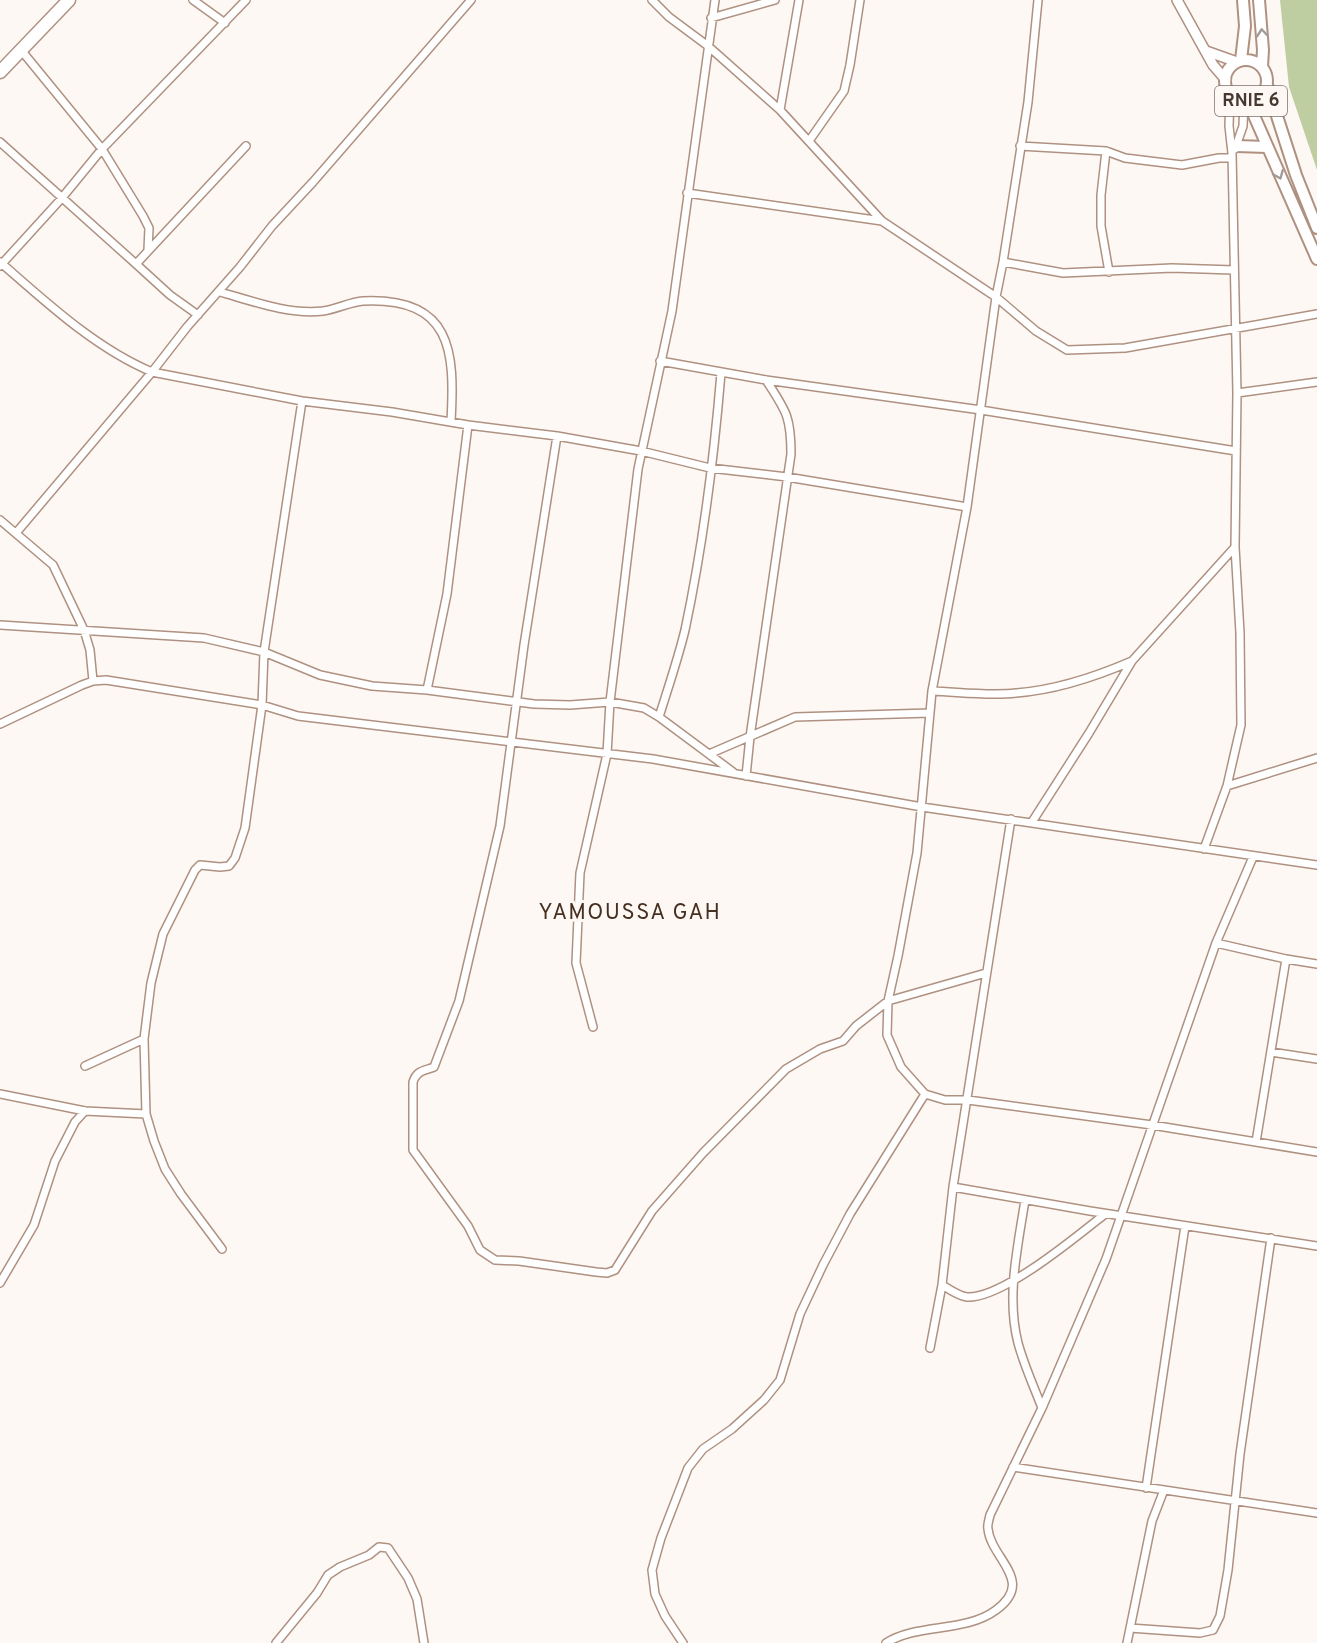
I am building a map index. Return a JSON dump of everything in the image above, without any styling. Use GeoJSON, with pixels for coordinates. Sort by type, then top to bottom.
{"type":"FeatureCollection","features":[{"type":"Feature","properties":{"kind":"highway"},"geometry":{"type":"LineString","coordinates":[[0,72],[67,1]]}},
{"type":"Feature","properties":{"kind":"main road"},"geometry":{"type":"LineString","coordinates":[[1177,0],[1213,65],[1226,80]]}},
{"type":"Feature","properties":{"kind":"main road","name":"RNIE 6"},"geometry":{"type":"LineString","coordinates":[[1239,61],[1245,26],[1243,0]]}},
{"type":"Feature","properties":{"kind":"main road","name":"RNIE 6"},"geometry":{"type":"LineString","coordinates":[[1259,0],[1262,67],[1296,176],[1317,228]]}},
{"type":"Feature","properties":{"kind":"main road"},"geometry":{"type":"LineString","coordinates":[[1206,51],[1239,61]]}},
{"type":"Feature","properties":{"kind":"main road","name":"RNIE 6"},"geometry":{"type":"LineString","coordinates":[[1262,67],[1252,61],[1239,61],[1231,67],[1226,80],[1230,94],[1246,102],[1256,99],[1267,85]]}},
{"type":"Feature","properties":{"kind":"main road","name":"RNIE 6"},"geometry":{"type":"LineString","coordinates":[[1246,102],[1317,259]]}},
{"type":"Feature","properties":{"kind":"main road"},"geometry":{"type":"LineString","coordinates":[[1233,152],[1267,147]]}},
{"type":"Feature","properties":{"kind":"street"},"geometry":{"type":"LineString","coordinates":[[193,0],[225,23]]}},
{"type":"Feature","properties":{"kind":"street"},"geometry":{"type":"LineString","coordinates":[[246,0],[102,149],[61,199],[1,264],[84,331],[140,367],[152,372],[302,401],[557,436],[710,468],[787,477],[967,507]]}},
{"type":"Feature","properties":{"kind":"street"},"geometry":{"type":"LineString","coordinates":[[16,533],[152,372],[187,327],[220,292],[272,226],[471,0]]}},
{"type":"Feature","properties":{"kind":"street"},"geometry":{"type":"LineString","coordinates":[[652,0],[669,17],[708,46],[780,110],[882,221],[996,297],[1036,331],[1067,350],[1125,348],[1317,314]]}},
{"type":"Feature","properties":{"kind":"street"},"geometry":{"type":"LineString","coordinates":[[593,1027],[576,963],[576,920],[580,873],[607,754],[610,702],[641,452],[672,311],[715,0]]}},
{"type":"Feature","properties":{"kind":"street"},"geometry":{"type":"LineString","coordinates":[[711,18],[775,0]]}},
{"type":"Feature","properties":{"kind":"street"},"geometry":{"type":"LineString","coordinates":[[780,110],[799,0]]}},
{"type":"Feature","properties":{"kind":"street"},"geometry":{"type":"LineString","coordinates":[[809,141],[844,91],[860,0]]}},
{"type":"Feature","properties":{"kind":"street"},"geometry":{"type":"LineString","coordinates":[[1038,0],[1028,102],[996,297],[967,507],[932,691],[917,854],[888,1001],[887,1035],[901,1067],[925,1094],[945,1100],[968,1100],[1152,1125],[1317,1152]]}},
{"type":"Feature","properties":{"kind":"street"},"geometry":{"type":"LineString","coordinates":[[21,50],[102,149],[149,228],[148,250]]}},
{"type":"Feature","properties":{"kind":"street"},"geometry":{"type":"LineString","coordinates":[[1204,849],[1227,786],[1241,724],[1240,633],[1235,547],[1237,393],[1230,94]]}},
{"type":"Feature","properties":{"kind":"street"},"geometry":{"type":"LineString","coordinates":[[1020,146],[1106,152],[1125,158],[1182,165],[1219,158],[1233,152],[1243,126],[1246,102]]}},
{"type":"Feature","properties":{"kind":"street"},"geometry":{"type":"LineString","coordinates":[[0,142],[170,295],[198,315]]}},
{"type":"Feature","properties":{"kind":"street"},"geometry":{"type":"LineString","coordinates":[[136,264],[246,146]]}},
{"type":"Feature","properties":{"kind":"street"},"geometry":{"type":"LineString","coordinates":[[1106,152],[1101,195],[1101,226],[1109,272]]}},
{"type":"Feature","properties":{"kind":"street"},"geometry":{"type":"LineString","coordinates":[[687,192],[882,221]]}},
{"type":"Feature","properties":{"kind":"street"},"geometry":{"type":"LineString","coordinates":[[1003,262],[1063,273],[1172,268],[1234,270]]}},
{"type":"Feature","properties":{"kind":"street"},"geometry":{"type":"LineString","coordinates":[[220,292],[264,305],[293,309],[322,311],[362,301],[389,302],[417,309],[435,321],[450,351],[451,422]]}},
{"type":"Feature","properties":{"kind":"street"},"geometry":{"type":"LineString","coordinates":[[660,362],[1236,451]]}},
{"type":"Feature","properties":{"kind":"street"},"geometry":{"type":"LineString","coordinates":[[659,717],[684,631],[702,536],[722,373]]}},
{"type":"Feature","properties":{"kind":"street"},"geometry":{"type":"LineString","coordinates":[[746,776],[791,454],[791,430],[786,410],[766,380]]}},
{"type":"Feature","properties":{"kind":"street"},"geometry":{"type":"LineString","coordinates":[[1237,393],[1317,382]]}},
{"type":"Feature","properties":{"kind":"street"},"geometry":{"type":"LineString","coordinates":[[222,1249],[165,1169],[154,1141],[146,1114],[144,1039],[151,983],[164,934],[195,870],[200,865],[229,866],[235,858],[245,828],[262,705],[264,652],[302,401]]}},
{"type":"Feature","properties":{"kind":"street"},"geometry":{"type":"LineString","coordinates":[[427,690],[447,594],[468,425]]}},
{"type":"Feature","properties":{"kind":"street"},"geometry":{"type":"LineString","coordinates":[[557,436],[516,701],[500,826],[459,1001],[434,1067],[419,1071],[413,1082],[413,1150],[468,1226],[480,1250],[495,1260],[607,1273],[615,1270],[652,1211],[703,1153],[786,1069],[820,1048],[843,1041],[856,1026],[888,1001],[986,973]]}},
{"type":"Feature","properties":{"kind":"street"},"geometry":{"type":"LineString","coordinates":[[0,520],[53,565],[84,630],[90,650],[93,681]]}},
{"type":"Feature","properties":{"kind":"street"},"geometry":{"type":"LineString","coordinates":[[1032,822],[1132,660],[1235,547]]}},
{"type":"Feature","properties":{"kind":"street"},"geometry":{"type":"LineString","coordinates":[[0,625],[204,638],[264,652],[320,675],[357,684],[516,701],[570,705],[610,702],[644,708],[735,773]]}},
{"type":"Feature","properties":{"kind":"street"},"geometry":{"type":"LineString","coordinates":[[932,691],[1016,693],[1086,679],[1132,660]]}},
{"type":"Feature","properties":{"kind":"street"},"geometry":{"type":"LineString","coordinates":[[0,724],[93,681],[106,680],[262,705],[298,716],[653,759],[922,807],[1317,865]]}},
{"type":"Feature","properties":{"kind":"street"},"geometry":{"type":"LineString","coordinates":[[709,754],[795,717],[930,713]]}},
{"type":"Feature","properties":{"kind":"street"},"geometry":{"type":"LineString","coordinates":[[1227,786],[1317,758]]}},
{"type":"Feature","properties":{"kind":"street"},"geometry":{"type":"LineString","coordinates":[[930,1348],[942,1285],[953,1187],[1011,819]]}},
{"type":"Feature","properties":{"kind":"street"},"geometry":{"type":"LineString","coordinates":[[886,1643],[898,1636],[972,1620],[994,1612],[1006,1602],[1013,1587],[1009,1568],[994,1547],[988,1529],[990,1515],[1042,1408],[1106,1259],[1216,943],[1253,857]]}},
{"type":"Feature","properties":{"kind":"street"},"geometry":{"type":"LineString","coordinates":[[1216,943],[1317,963]]}},
{"type":"Feature","properties":{"kind":"street"},"geometry":{"type":"LineString","coordinates":[[1256,1142],[1286,958]]}},
{"type":"Feature","properties":{"kind":"street"},"geometry":{"type":"LineString","coordinates":[[84,1066],[144,1039]]}},
{"type":"Feature","properties":{"kind":"street"},"geometry":{"type":"LineString","coordinates":[[1270,1052],[1317,1059]]}},
{"type":"Feature","properties":{"kind":"street"},"geometry":{"type":"LineString","coordinates":[[0,1094],[85,1111],[146,1114]]}},
{"type":"Feature","properties":{"kind":"street"},"geometry":{"type":"LineString","coordinates":[[683,1643],[654,1594],[652,1570],[661,1538],[688,1468],[703,1449],[764,1400],[780,1380],[800,1314],[823,1265],[850,1214],[925,1094]]}},
{"type":"Feature","properties":{"kind":"street"},"geometry":{"type":"LineString","coordinates":[[0,1283],[34,1226],[55,1161],[75,1122],[85,1111]]}},
{"type":"Feature","properties":{"kind":"street"},"geometry":{"type":"LineString","coordinates":[[953,1187],[1105,1214],[1317,1246]]}},
{"type":"Feature","properties":{"kind":"street"},"geometry":{"type":"LineString","coordinates":[[1024,1200],[1013,1306],[1018,1342],[1042,1408]]}},
{"type":"Feature","properties":{"kind":"street"},"geometry":{"type":"LineString","coordinates":[[942,1285],[961,1296],[984,1294],[1014,1280],[1060,1250],[1105,1214]]}},
{"type":"Feature","properties":{"kind":"street"},"geometry":{"type":"LineString","coordinates":[[1146,1488],[1185,1226]]}},
{"type":"Feature","properties":{"kind":"street"},"geometry":{"type":"LineString","coordinates":[[1130,1628],[1200,1633],[1213,1630],[1220,1616],[1271,1238]]}},
{"type":"Feature","properties":{"kind":"street"},"geometry":{"type":"LineString","coordinates":[[1013,1467],[1317,1513]]}},
{"type":"Feature","properties":{"kind":"street"},"geometry":{"type":"LineString","coordinates":[[1127,1643],[1152,1521],[1164,1490]]}},
{"type":"Feature","properties":{"kind":"street"},"geometry":{"type":"LineString","coordinates":[[276,1643],[317,1593],[328,1575],[340,1567],[369,1555],[379,1547],[388,1548],[408,1578],[417,1599],[424,1643]]}},
{"type":"Feature","properties":{"kind":"green space"},"geometry":{"type":"Polygon","coordinates":[[[1280,0],[1317,0],[1317,170],[1289,87],[1280,0]]]}},
{"type":"Feature","properties":{"kind":"district","name":"YAMOUSSA GAH"},"geometry":{"type":"Point","coordinates":[630,913]}}]}
